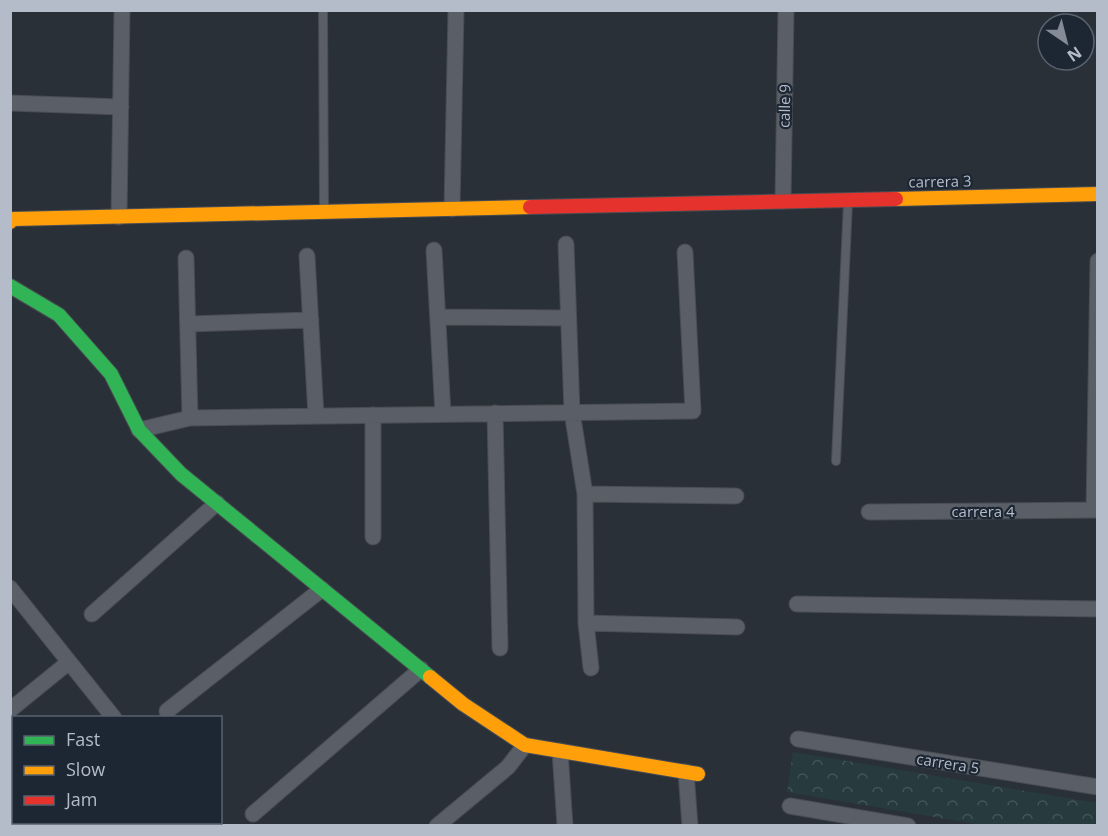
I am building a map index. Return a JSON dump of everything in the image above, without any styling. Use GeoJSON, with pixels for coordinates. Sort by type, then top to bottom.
{"type":"FeatureCollection","features":[{"type":"Feature","properties":{"kind":"street"},"geometry":{"type":"LineString","coordinates":[[119,217],[122,10]]}},
{"type":"Feature","properties":{"kind":"street"},"geometry":{"type":"LineString","coordinates":[[452,209],[456,10]]}},
{"type":"Feature","properties":{"kind":"street","name":"calle 9"},"geometry":{"type":"LineString","coordinates":[[783,201],[786,10]]}},
{"type":"Feature","properties":{"kind":"street"},"geometry":{"type":"LineString","coordinates":[[10,103],[121,107]]}},
{"type":"Feature","properties":{"kind":"street","name":"carrera 3"},"geometry":{"type":"LineString","coordinates":[[10,222],[13,219],[1098,194]]}},
{"type":"Feature","properties":{"kind":"street"},"geometry":{"type":"LineString","coordinates":[[566,244],[572,412],[585,494],[586,623],[591,668]]}},
{"type":"Feature","properties":{"kind":"street"},"geometry":{"type":"LineString","coordinates":[[434,250],[443,414]]}},
{"type":"Feature","properties":{"kind":"street"},"geometry":{"type":"LineString","coordinates":[[139,430],[190,418],[693,411],[686,252]]}},
{"type":"Feature","properties":{"kind":"street"},"geometry":{"type":"LineString","coordinates":[[307,256],[316,416]]}},
{"type":"Feature","properties":{"kind":"street"},"geometry":{"type":"LineString","coordinates":[[186,258],[190,418]]}},
{"type":"Feature","properties":{"kind":"street"},"geometry":{"type":"LineString","coordinates":[[1096,510],[1098,261]]}},
{"type":"Feature","properties":{"kind":"street"},"geometry":{"type":"LineString","coordinates":[[10,286],[58,315],[111,374],[139,430],[181,474],[463,704],[525,745],[692,773],[690,825]]}},
{"type":"Feature","properties":{"kind":"street"},"geometry":{"type":"LineString","coordinates":[[438,317],[568,318]]}},
{"type":"Feature","properties":{"kind":"street"},"geometry":{"type":"LineString","coordinates":[[188,324],[311,320]]}},
{"type":"Feature","properties":{"kind":"street"},"geometry":{"type":"LineString","coordinates":[[495,413],[500,648]]}},
{"type":"Feature","properties":{"kind":"street"},"geometry":{"type":"LineString","coordinates":[[373,415],[374,537]]}},
{"type":"Feature","properties":{"kind":"street"},"geometry":{"type":"LineString","coordinates":[[585,494],[736,496]]}},
{"type":"Feature","properties":{"kind":"street"},"geometry":{"type":"LineString","coordinates":[[92,614],[216,503]]}},
{"type":"Feature","properties":{"kind":"street","name":"carrera 4"},"geometry":{"type":"LineString","coordinates":[[869,512],[1096,510]]}},
{"type":"Feature","properties":{"kind":"street"},"geometry":{"type":"LineString","coordinates":[[10,588],[113,716]]}},
{"type":"Feature","properties":{"kind":"street"},"geometry":{"type":"LineString","coordinates":[[167,711],[322,589]]}},
{"type":"Feature","properties":{"kind":"street"},"geometry":{"type":"LineString","coordinates":[[797,603],[1098,609]]}},
{"type":"Feature","properties":{"kind":"street"},"geometry":{"type":"LineString","coordinates":[[586,623],[737,627]]}},
{"type":"Feature","properties":{"kind":"street"},"geometry":{"type":"LineString","coordinates":[[10,710],[69,662]]}},
{"type":"Feature","properties":{"kind":"street"},"geometry":{"type":"LineString","coordinates":[[252,814],[420,669]]}},
{"type":"Feature","properties":{"kind":"street","name":"carrera 5"},"geometry":{"type":"LineString","coordinates":[[798,739],[1098,787]]}},
{"type":"Feature","properties":{"kind":"street"},"geometry":{"type":"LineString","coordinates":[[438,825],[508,767],[525,745]]}},
{"type":"Feature","properties":{"kind":"street"},"geometry":{"type":"LineString","coordinates":[[560,751],[565,825]]}},
{"type":"Feature","properties":{"kind":"street"},"geometry":{"type":"LineString","coordinates":[[790,806],[908,825]]}},
{"type":"Feature","properties":{"kind":"lane"},"geometry":{"type":"LineString","coordinates":[[323,10],[324,212]]}},
{"type":"Feature","properties":{"kind":"lane"},"geometry":{"type":"LineString","coordinates":[[836,461],[848,200]]}},
{"type":"Feature","properties":{"kind":"green space"},"geometry":{"type":"Polygon","coordinates":[[[793,752],[1097,803],[1097,825],[982,825],[787,792],[793,752]]]}},
{"type":"Feature","properties":{"kind":"traffic: fast"},"geometry":{"type":"LineString","coordinates":[[10,286],[59,315],[111,374],[139,430],[181,474],[430,677]]}},
{"type":"Feature","properties":{"kind":"traffic: slow"},"geometry":{"type":"LineString","coordinates":[[896,199],[1098,194]]}},
{"type":"Feature","properties":{"kind":"traffic: slow"},"geometry":{"type":"LineString","coordinates":[[10,222],[13,219],[530,207]]}},
{"type":"Feature","properties":{"kind":"traffic: slow"},"geometry":{"type":"LineString","coordinates":[[430,677],[463,704],[525,745],[698,774]]}},
{"type":"Feature","properties":{"kind":"traffic: jam"},"geometry":{"type":"LineString","coordinates":[[530,207],[896,199]]}}]}
